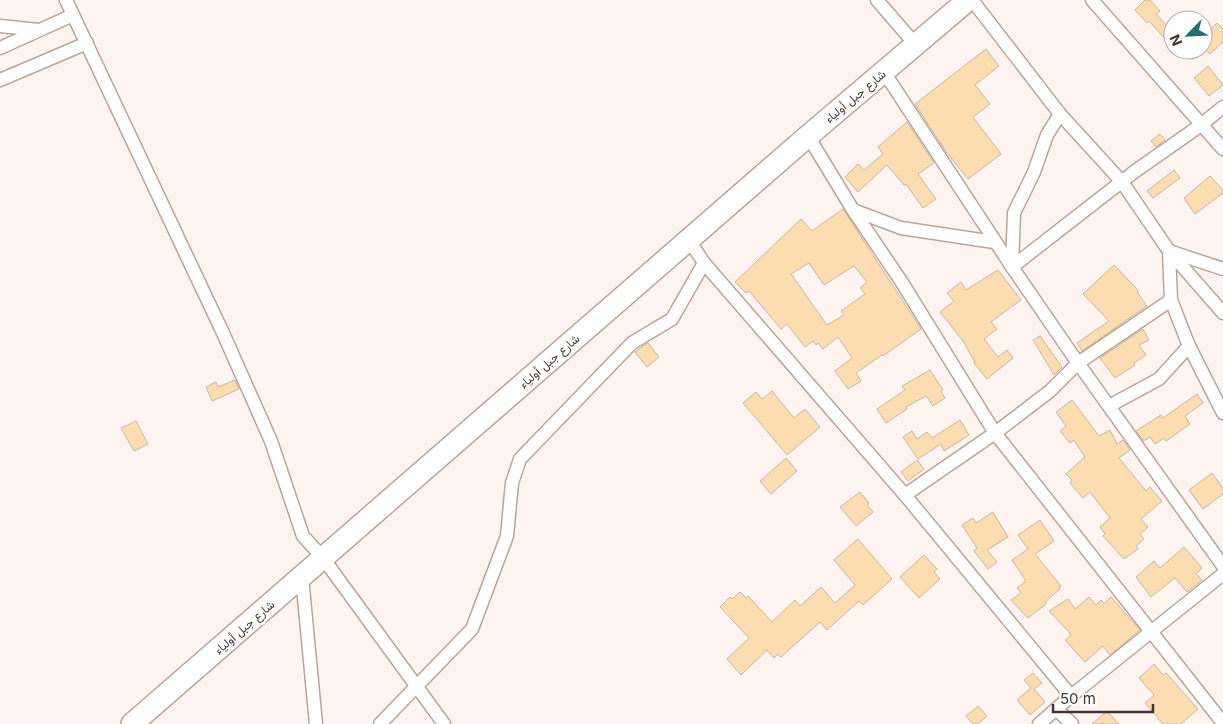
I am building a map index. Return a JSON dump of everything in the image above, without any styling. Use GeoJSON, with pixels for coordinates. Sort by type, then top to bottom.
{"type":"FeatureCollection","features":[{"type":"Feature","properties":{"kind":"highway","name":"شارع جبل أولياء"},"geometry":{"type":"LineString","coordinates":[[132,724],[808,136],[968,0]]}},
{"type":"Feature","properties":{"kind":"street"},"geometry":{"type":"LineString","coordinates":[[66,0],[231,351],[270,441],[303,536],[322,558],[418,686],[444,724]]}},
{"type":"Feature","properties":{"kind":"street"},"geometry":{"type":"LineString","coordinates":[[877,0],[916,44]]}},
{"type":"Feature","properties":{"kind":"street"},"geometry":{"type":"LineString","coordinates":[[972,0],[1060,114],[1122,182],[1169,251],[1223,313]]}},
{"type":"Feature","properties":{"kind":"street"},"geometry":{"type":"LineString","coordinates":[[1092,0],[1223,149]]}},
{"type":"Feature","properties":{"kind":"street"},"geometry":{"type":"LineString","coordinates":[[0,48],[73,15]]}},
{"type":"Feature","properties":{"kind":"street"},"geometry":{"type":"LineString","coordinates":[[0,26],[41,30]]}},
{"type":"Feature","properties":{"kind":"street"},"geometry":{"type":"LineString","coordinates":[[0,80],[86,43]]}},
{"type":"Feature","properties":{"kind":"street"},"geometry":{"type":"LineString","coordinates":[[884,72],[994,242],[1223,566]]}},
{"type":"Feature","properties":{"kind":"street"},"geometry":{"type":"LineString","coordinates":[[1012,267],[1223,107]]}},
{"type":"Feature","properties":{"kind":"street"},"geometry":{"type":"LineString","coordinates":[[1012,267],[1014,213],[1034,172],[1048,135],[1060,114]]}},
{"type":"Feature","properties":{"kind":"street"},"geometry":{"type":"LineString","coordinates":[[808,136],[852,210],[901,281],[994,434],[1223,723]]}},
{"type":"Feature","properties":{"kind":"street"},"geometry":{"type":"LineString","coordinates":[[852,210],[902,228],[994,242]]}},
{"type":"Feature","properties":{"kind":"street"},"geometry":{"type":"LineString","coordinates":[[689,240],[704,263],[905,495],[1071,696]]}},
{"type":"Feature","properties":{"kind":"street"},"geometry":{"type":"LineString","coordinates":[[1169,251],[1223,269]]}},
{"type":"Feature","properties":{"kind":"street"},"geometry":{"type":"LineString","coordinates":[[1169,251],[1171,300],[1189,346],[1223,413]]}},
{"type":"Feature","properties":{"kind":"street"},"geometry":{"type":"LineString","coordinates":[[380,724],[472,629],[507,536],[512,483],[520,459],[632,343],[672,319],[704,263]]}},
{"type":"Feature","properties":{"kind":"street"},"geometry":{"type":"LineString","coordinates":[[905,495],[994,434],[1050,391],[1078,363],[1171,300]]}},
{"type":"Feature","properties":{"kind":"street"},"geometry":{"type":"LineString","coordinates":[[1109,406],[1159,380],[1189,346]]}},
{"type":"Feature","properties":{"kind":"street"},"geometry":{"type":"LineString","coordinates":[[1039,724],[1223,574]]}},
{"type":"Feature","properties":{"kind":"street"},"geometry":{"type":"LineString","coordinates":[[302,577],[316,724]]}},
{"type":"Feature","properties":{"kind":"street"},"geometry":{"type":"LineString","coordinates":[[1056,709],[1072,724]]}},
{"type":"Feature","properties":{"kind":"building"},"geometry":{"type":"Polygon","coordinates":[[[1145,0],[1150,0],[1160,11],[1156,14],[1163,21],[1163,37],[1149,21],[1147,23],[1135,10],[1145,0]]]}},
{"type":"Feature","properties":{"kind":"building"},"geometry":{"type":"Polygon","coordinates":[[[1217,23],[1223,29],[1223,42],[1213,51],[1213,27],[1217,23]]]}},
{"type":"Feature","properties":{"kind":"building"},"geometry":{"type":"Polygon","coordinates":[[[986,49],[999,66],[975,85],[990,104],[973,117],[1001,154],[968,179],[947,153],[915,104],[986,49]]]}},
{"type":"Feature","properties":{"kind":"building"},"geometry":{"type":"Polygon","coordinates":[[[1208,66],[1223,85],[1209,96],[1194,78],[1208,66]]]}},
{"type":"Feature","properties":{"kind":"building"},"geometry":{"type":"Polygon","coordinates":[[[907,122],[934,163],[918,174],[936,199],[923,208],[906,184],[904,185],[887,165],[858,192],[845,177],[858,164],[864,170],[883,154],[878,147],[907,122]]]}},
{"type":"Feature","properties":{"kind":"building"},"geometry":{"type":"Polygon","coordinates":[[[1160,134],[1165,140],[1156,147],[1151,141],[1160,134]]]}},
{"type":"Feature","properties":{"kind":"building"},"geometry":{"type":"Polygon","coordinates":[[[1174,170],[1180,178],[1153,198],[1147,191],[1174,170]]]}},
{"type":"Feature","properties":{"kind":"building"},"geometry":{"type":"Polygon","coordinates":[[[1210,176],[1223,190],[1223,193],[1195,214],[1184,198],[1210,176]]]}},
{"type":"Feature","properties":{"kind":"building"},"geometry":{"type":"Polygon","coordinates":[[[843,209],[921,329],[856,373],[861,381],[848,389],[835,371],[852,358],[838,337],[823,349],[818,343],[816,345],[813,341],[805,347],[787,324],[781,329],[749,291],[746,293],[735,282],[801,219],[812,231],[843,209]],[[809,263],[791,274],[827,325],[844,315],[841,311],[865,294],[860,288],[867,282],[854,266],[824,285],[809,263]]]}},
{"type":"Feature","properties":{"kind":"building"},"geometry":{"type":"Polygon","coordinates":[[[1114,265],[1138,290],[1137,292],[1147,306],[1082,351],[1077,343],[1109,321],[1083,294],[1114,265]]]}},
{"type":"Feature","properties":{"kind":"building"},"geometry":{"type":"Polygon","coordinates":[[[998,270],[1021,300],[991,322],[997,329],[984,339],[998,357],[1007,350],[1013,358],[987,379],[974,363],[963,341],[940,312],[954,301],[947,293],[961,282],[966,290],[998,270]]]}},
{"type":"Feature","properties":{"kind":"building"},"geometry":{"type":"Polygon","coordinates":[[[1143,329],[1149,340],[1139,345],[1146,355],[1115,378],[1100,358],[1143,329]]]}},
{"type":"Feature","properties":{"kind":"building"},"geometry":{"type":"Polygon","coordinates":[[[1040,336],[1062,367],[1054,375],[1033,340],[1040,336]]]}},
{"type":"Feature","properties":{"kind":"building"},"geometry":{"type":"Polygon","coordinates":[[[648,343],[659,357],[647,367],[635,352],[648,343]]]}},
{"type":"Feature","properties":{"kind":"building"},"geometry":{"type":"Polygon","coordinates":[[[930,370],[943,390],[941,391],[945,398],[933,406],[926,396],[906,407],[907,409],[886,423],[877,409],[905,390],[902,386],[930,370]]]}},
{"type":"Feature","properties":{"kind":"building"},"geometry":{"type":"Polygon","coordinates":[[[235,380],[239,389],[212,401],[206,387],[216,382],[218,387],[235,380]]]}},
{"type":"Feature","properties":{"kind":"building"},"geometry":{"type":"Polygon","coordinates":[[[772,391],[794,418],[805,409],[820,427],[787,455],[743,403],[756,392],[762,399],[772,391]]]}},
{"type":"Feature","properties":{"kind":"building"},"geometry":{"type":"Polygon","coordinates":[[[1197,394],[1203,403],[1185,416],[1190,424],[1166,441],[1164,438],[1155,444],[1150,437],[1144,441],[1136,431],[1161,415],[1163,418],[1197,394]]]}},
{"type":"Feature","properties":{"kind":"building"},"geometry":{"type":"Polygon","coordinates":[[[1072,400],[1099,436],[1110,430],[1117,444],[1123,440],[1130,450],[1119,458],[1146,491],[1150,487],[1162,501],[1141,519],[1148,527],[1140,534],[1144,539],[1136,546],[1138,549],[1124,559],[1103,536],[1105,534],[1100,527],[1110,518],[1090,492],[1083,498],[1070,483],[1072,480],[1066,474],[1085,457],[1074,440],[1070,443],[1060,431],[1066,426],[1056,412],[1072,400]]]}},
{"type":"Feature","properties":{"kind":"building"},"geometry":{"type":"Polygon","coordinates":[[[960,420],[969,435],[944,451],[941,444],[918,459],[903,437],[912,431],[917,439],[927,432],[932,438],[960,420]]]}},
{"type":"Feature","properties":{"kind":"building"},"geometry":{"type":"Polygon","coordinates":[[[136,421],[148,444],[134,451],[121,428],[136,421]]]}},
{"type":"Feature","properties":{"kind":"building"},"geometry":{"type":"Polygon","coordinates":[[[786,458],[797,471],[771,494],[760,481],[786,458]]]}},
{"type":"Feature","properties":{"kind":"building"},"geometry":{"type":"Polygon","coordinates":[[[917,460],[924,469],[908,481],[901,472],[917,460]]]}},
{"type":"Feature","properties":{"kind":"building"},"geometry":{"type":"Polygon","coordinates":[[[1212,473],[1223,488],[1223,494],[1203,509],[1189,490],[1212,473]]]}},
{"type":"Feature","properties":{"kind":"building"},"geometry":{"type":"Polygon","coordinates":[[[860,492],[869,503],[867,505],[873,512],[856,526],[840,507],[860,492]]]}},
{"type":"Feature","properties":{"kind":"building"},"geometry":{"type":"Polygon","coordinates":[[[993,512],[1008,537],[987,550],[997,562],[988,569],[974,551],[977,548],[962,525],[973,518],[976,523],[993,512]]]}},
{"type":"Feature","properties":{"kind":"building"},"geometry":{"type":"Polygon","coordinates":[[[1040,520],[1054,541],[1035,554],[1061,586],[1045,602],[1046,604],[1028,618],[1011,600],[1021,593],[1017,588],[1026,581],[1012,560],[1028,549],[1018,535],[1040,520]]]}},
{"type":"Feature","properties":{"kind":"building"},"geometry":{"type":"Polygon","coordinates":[[[858,539],[892,579],[863,605],[859,601],[827,630],[820,622],[781,657],[778,654],[774,658],[767,650],[741,675],[727,659],[749,638],[720,607],[730,597],[732,599],[740,592],[746,598],[748,596],[772,622],[795,600],[800,606],[821,587],[835,603],[855,585],[834,560],[858,539]]]}},
{"type":"Feature","properties":{"kind":"building"},"geometry":{"type":"Polygon","coordinates":[[[1184,547],[1202,568],[1196,574],[1202,580],[1187,592],[1175,578],[1151,597],[1136,577],[1154,561],[1160,568],[1184,547]]]}},
{"type":"Feature","properties":{"kind":"building"},"geometry":{"type":"Polygon","coordinates":[[[924,555],[937,569],[934,572],[940,579],[919,598],[900,577],[924,555]]]}},
{"type":"Feature","properties":{"kind":"building"},"geometry":{"type":"Polygon","coordinates":[[[1089,597],[1096,605],[1101,600],[1104,604],[1111,597],[1140,630],[1110,655],[1103,646],[1085,662],[1065,640],[1071,635],[1049,611],[1068,599],[1075,609],[1089,597]]]}},
{"type":"Feature","properties":{"kind":"building"},"geometry":{"type":"Polygon","coordinates":[[[1154,664],[1163,675],[1166,673],[1198,709],[1181,724],[1163,724],[1145,703],[1154,695],[1139,678],[1154,664]]]}},
{"type":"Feature","properties":{"kind":"building"},"geometry":{"type":"Polygon","coordinates":[[[1033,673],[1042,683],[1034,689],[1045,702],[1030,715],[1017,700],[1031,688],[1024,680],[1033,673]]]}},
{"type":"Feature","properties":{"kind":"building"},"geometry":{"type":"Polygon","coordinates":[[[978,706],[987,716],[978,724],[973,724],[966,716],[978,706]]]}},
{"type":"Feature","properties":{"kind":"building"},"geometry":{"type":"Polygon","coordinates":[[[1107,711],[1119,724],[1092,724],[1107,711]]]}}]}
